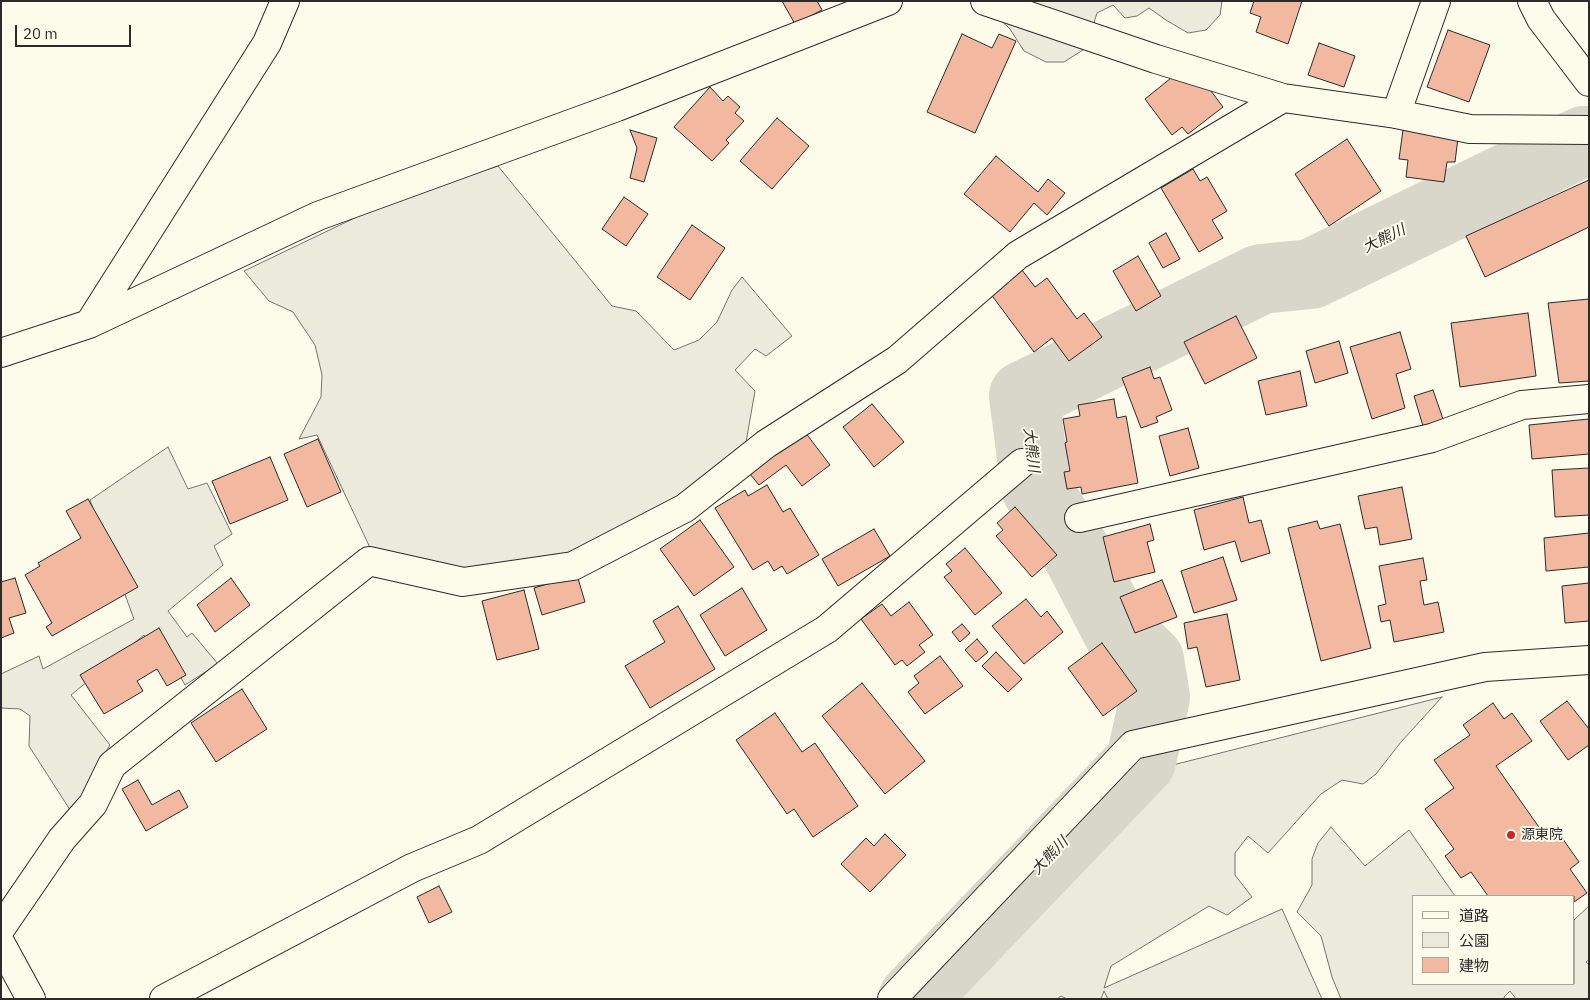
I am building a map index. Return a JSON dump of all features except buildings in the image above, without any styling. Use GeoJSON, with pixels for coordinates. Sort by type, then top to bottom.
{"type":"FeatureCollection","features":[{"type":"Feature","properties":{"kind":"street"},"geometry":{"type":"LineString","coordinates":[[89,324],[267,43],[285,1]]}},
{"type":"Feature","properties":{"kind":"street"},"geometry":{"type":"LineString","coordinates":[[1,353],[89,324],[318,216],[617,107],[888,1]]}},
{"type":"Feature","properties":{"kind":"street"},"geometry":{"type":"LineString","coordinates":[[985,1],[1283,98],[1396,114],[1470,129],[1589,130]]}},
{"type":"Feature","properties":{"kind":"street"},"geometry":{"type":"LineString","coordinates":[[1396,114],[1436,1]]}},
{"type":"Feature","properties":{"kind":"street"},"geometry":{"type":"LineString","coordinates":[[1532,1],[1541,19],[1589,82]]}},
{"type":"Feature","properties":{"kind":"street"},"geometry":{"type":"LineString","coordinates":[[1,928],[62,839],[93,804],[112,765],[369,561],[463,582],[573,566],[685,508],[766,444],[897,360],[1018,255],[1283,98]]}},
{"type":"Feature","properties":{"kind":"street"},"geometry":{"type":"LineString","coordinates":[[1079,518],[1432,438],[1522,404],[1589,399]]}},
{"type":"Feature","properties":{"kind":"street"},"geometry":{"type":"LineString","coordinates":[[164,999],[412,868],[479,840],[826,629],[1022,462]]}},
{"type":"Feature","properties":{"kind":"street"},"geometry":{"type":"LineString","coordinates":[[892,999],[1133,745],[1485,667],[1589,660]]}},
{"type":"Feature","properties":{"kind":"street"},"geometry":{"type":"LineString","coordinates":[[1,944],[31,999]]}},
{"type":"Feature","properties":{"kind":"green space"},"geometry":{"type":"Polygon","coordinates":[[[993,1],[1222,1],[1220,15],[1206,30],[1188,33],[1149,8],[1137,16],[1125,18],[1113,5],[1097,13],[1086,48],[1064,62],[1046,62],[1024,51],[1010,29],[990,10],[993,1]]]}},
{"type":"Feature","properties":{"kind":"green space"},"geometry":{"type":"Polygon","coordinates":[[[498,166],[612,306],[636,311],[674,350],[699,340],[717,322],[732,290],[742,277],[792,336],[766,356],[755,349],[735,370],[755,391],[742,465],[700,484],[580,557],[450,570],[373,554],[317,435],[299,439],[321,397],[322,375],[315,345],[293,312],[269,301],[244,271],[388,202],[498,166]]]}},
{"type":"Feature","properties":{"kind":"green space"},"geometry":{"type":"Polygon","coordinates":[[[168,447],[188,489],[207,483],[232,534],[214,546],[223,565],[168,611],[187,637],[192,633],[218,664],[185,685],[159,637],[149,643],[144,635],[71,695],[110,745],[99,763],[83,800],[72,813],[29,746],[30,716],[20,709],[1,708],[1,674],[39,656],[43,669],[134,619],[90,500],[168,447]]]}},
{"type":"Feature","properties":{"kind":"green space"},"geometry":{"type":"Polygon","coordinates":[[[1442,697],[1401,742],[1376,774],[1363,784],[1342,780],[1321,794],[1268,853],[1248,836],[1235,853],[1235,875],[1252,897],[1227,915],[1209,906],[1111,966],[1104,988],[1282,909],[1322,999],[1108,999],[1104,991],[1101,999],[1067,999],[1061,996],[1057,999],[918,999],[1153,770],[1442,697]]]}},
{"type":"Feature","properties":{"kind":"green space"},"geometry":{"type":"Polygon","coordinates":[[[1331,827],[1365,866],[1409,830],[1454,895],[1412,895],[1412,985],[1575,985],[1575,919],[1589,906],[1589,960],[1586,962],[1589,965],[1589,999],[1516,999],[1510,991],[1504,997],[1505,999],[1341,999],[1332,977],[1321,936],[1297,912],[1312,885],[1312,859],[1318,843],[1331,827]]]}},
{"type":"Feature","properties":{"kind":"waterway","name":"大熊川"},"geometry":{"type":"LineString","coordinates":[[913,999],[1141,761],[1155,697],[1149,660],[1117,630],[1079,557],[1036,488],[1024,396],[1261,279],[1311,274],[1584,141],[1589,143]]}},
{"type":"Feature","properties":{"kind":"place","name":"源東院"},"geometry":{"type":"Point","coordinates":[1511,835]}}]}
